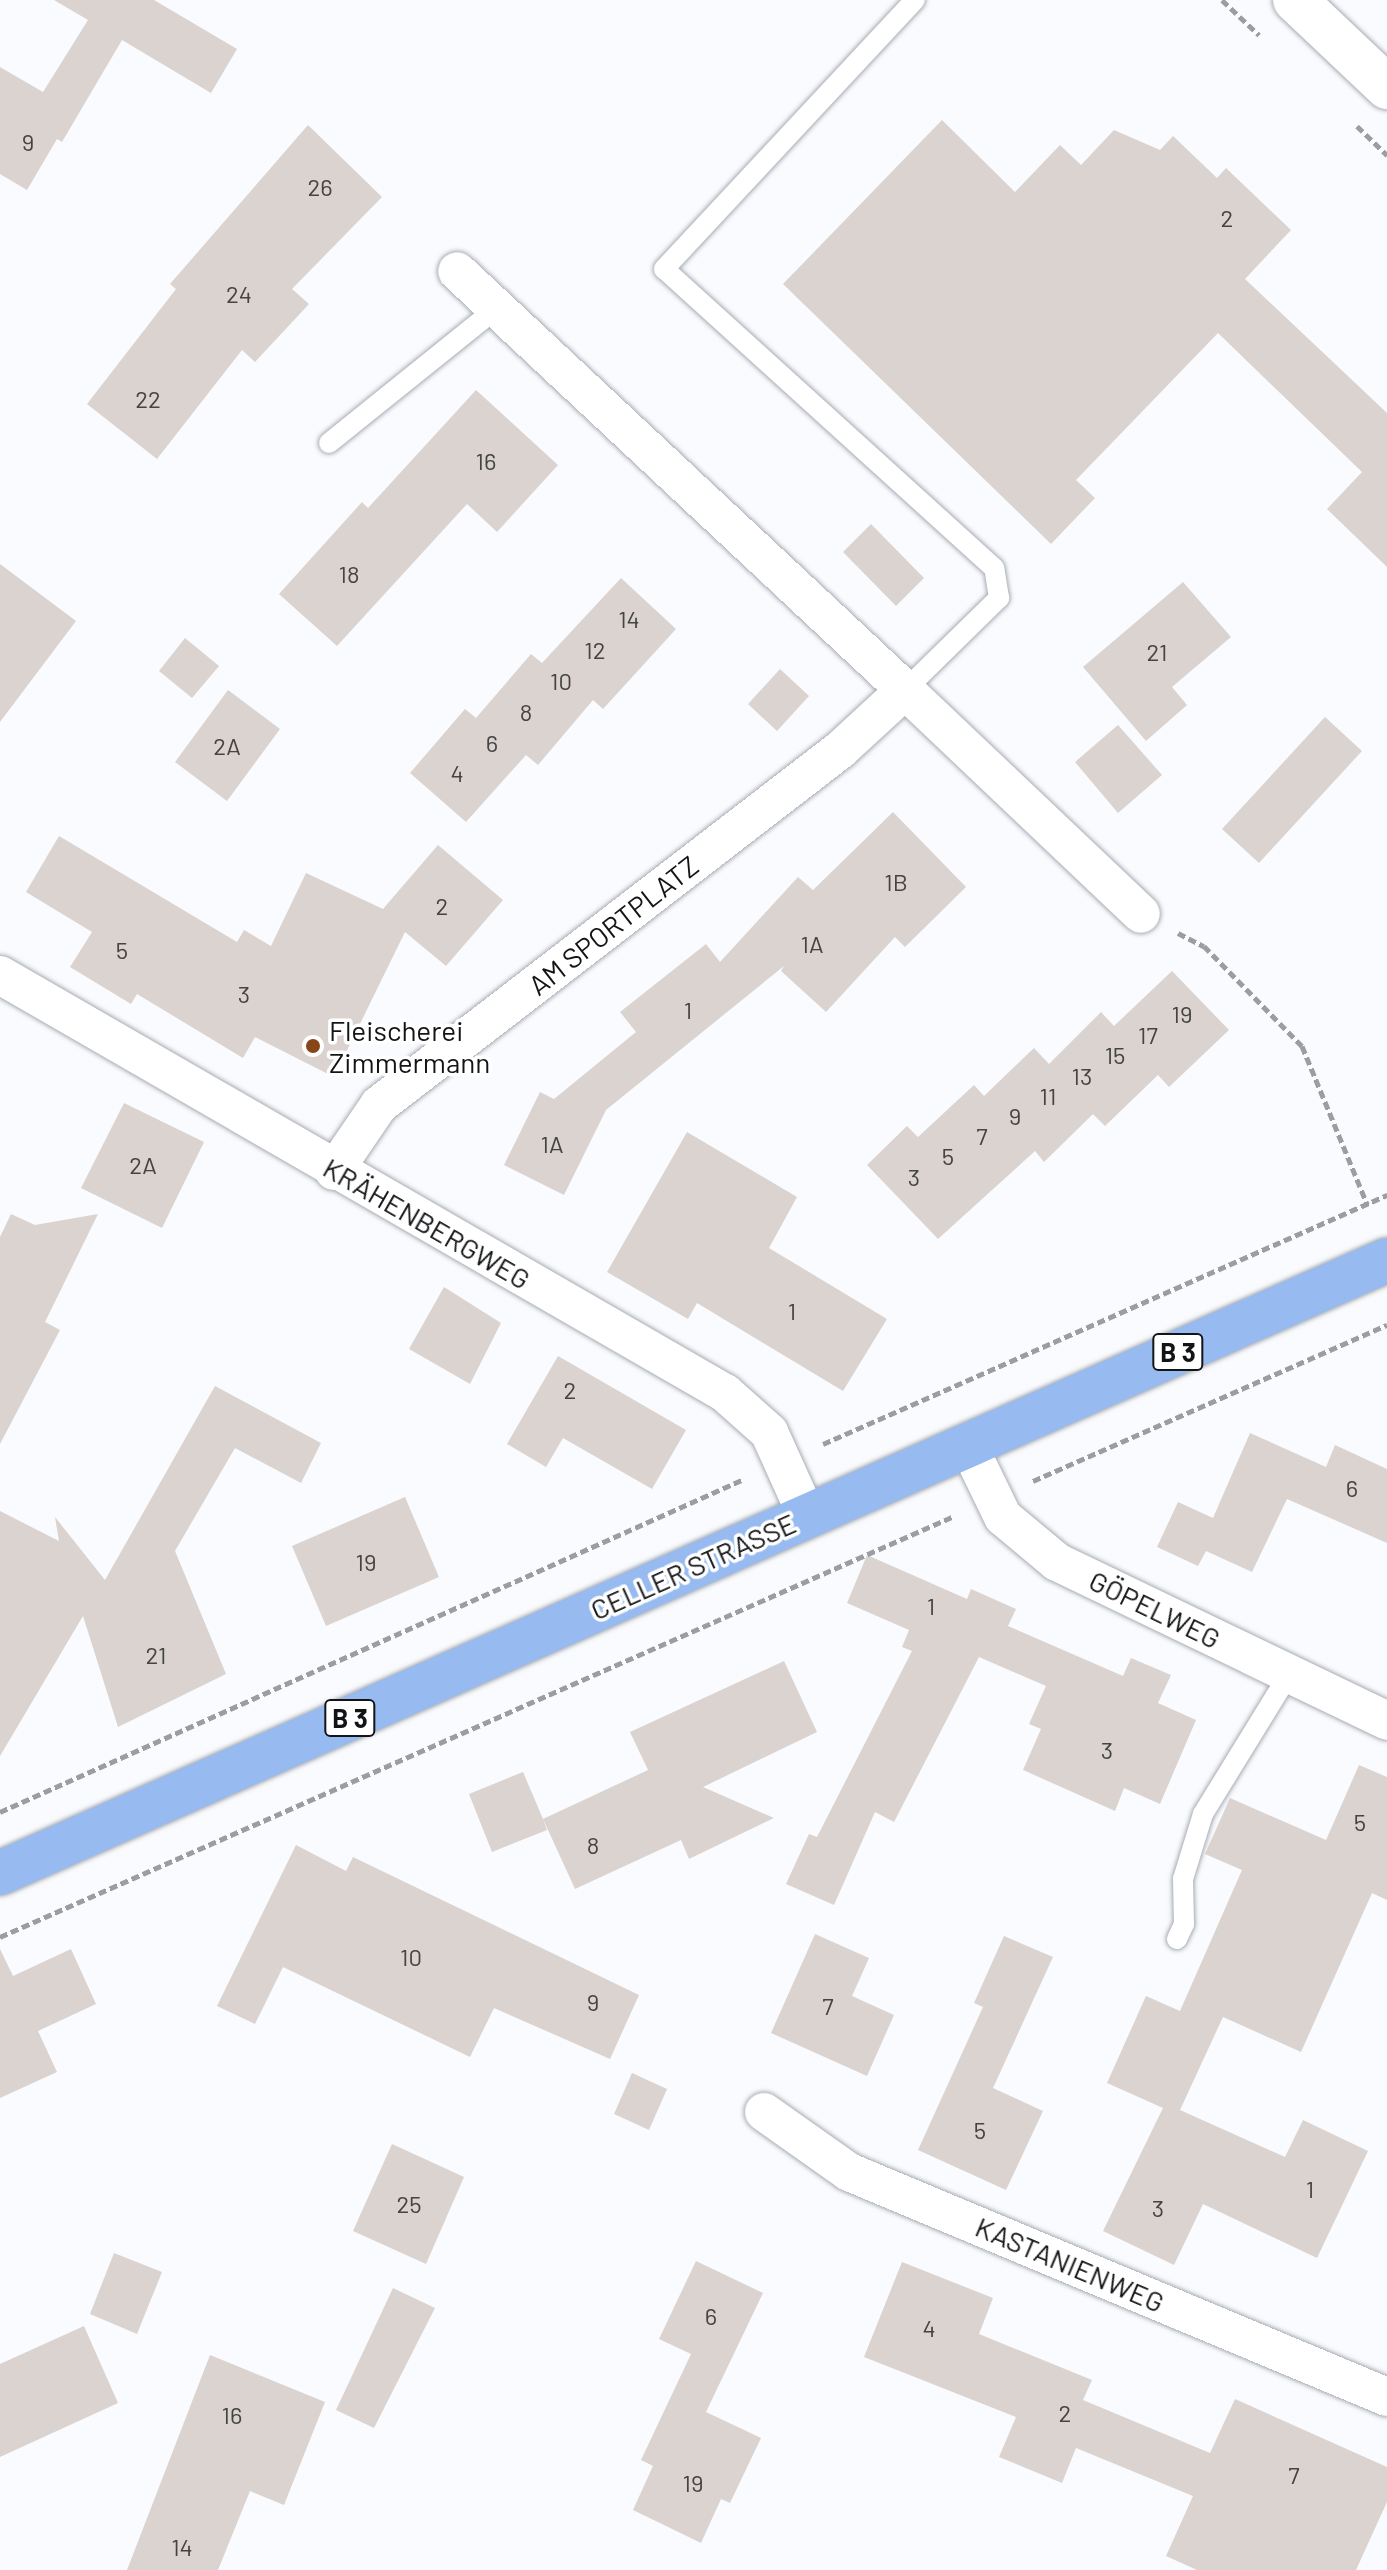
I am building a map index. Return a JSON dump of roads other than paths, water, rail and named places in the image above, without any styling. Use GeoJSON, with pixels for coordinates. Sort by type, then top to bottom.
{"type":"FeatureCollection","features":[{"type":"Feature","properties":{"kind":"main road"},"geometry":{"type":"LineString","coordinates":[[1295,0],[1387,87]]}},
{"type":"Feature","properties":{"kind":"main road","name":"CELLER STRASSE"},"geometry":{"type":"LineString","coordinates":[[0,1873],[1387,1260]]}},
{"type":"Feature","properties":{"kind":"street"},"geometry":{"type":"LineString","coordinates":[[457,271],[1141,914]]}},
{"type":"Feature","properties":{"kind":"street","name":"AM SPORTPLATZ"},"geometry":{"type":"LineString","coordinates":[[334,1171],[379,1105],[840,750],[905,690]]}},
{"type":"Feature","properties":{"kind":"street","name":"KRÄHENBERGWEG"},"geometry":{"type":"LineString","coordinates":[[0,975],[334,1171],[725,1393],[769,1432],[807,1516]]}},
{"type":"Feature","properties":{"kind":"street","name":"GÖPELWEG"},"geometry":{"type":"LineString","coordinates":[[968,1445],[1003,1517],[1057,1562],[1387,1721]]}},
{"type":"Feature","properties":{"kind":"street","name":"KASTANIENWEG"},"geometry":{"type":"LineString","coordinates":[[764,2112],[849,2172],[1387,2397]]}},
{"type":"Feature","properties":{"kind":"lane"},"geometry":{"type":"LineString","coordinates":[[905,690],[999,598],[994,568],[664,269],[915,0]]}},
{"type":"Feature","properties":{"kind":"lane"},"geometry":{"type":"LineString","coordinates":[[329,443],[497,308]]}},
{"type":"Feature","properties":{"kind":"lane"},"geometry":{"type":"LineString","coordinates":[[1177,1939],[1184,1924],[1183,1879],[1203,1814],[1289,1674]]}},
{"type":"Feature","properties":{"kind":"place","name":"Fleischerei Zimmermann"},"geometry":{"type":"Point","coordinates":[313,1046]}}]}
